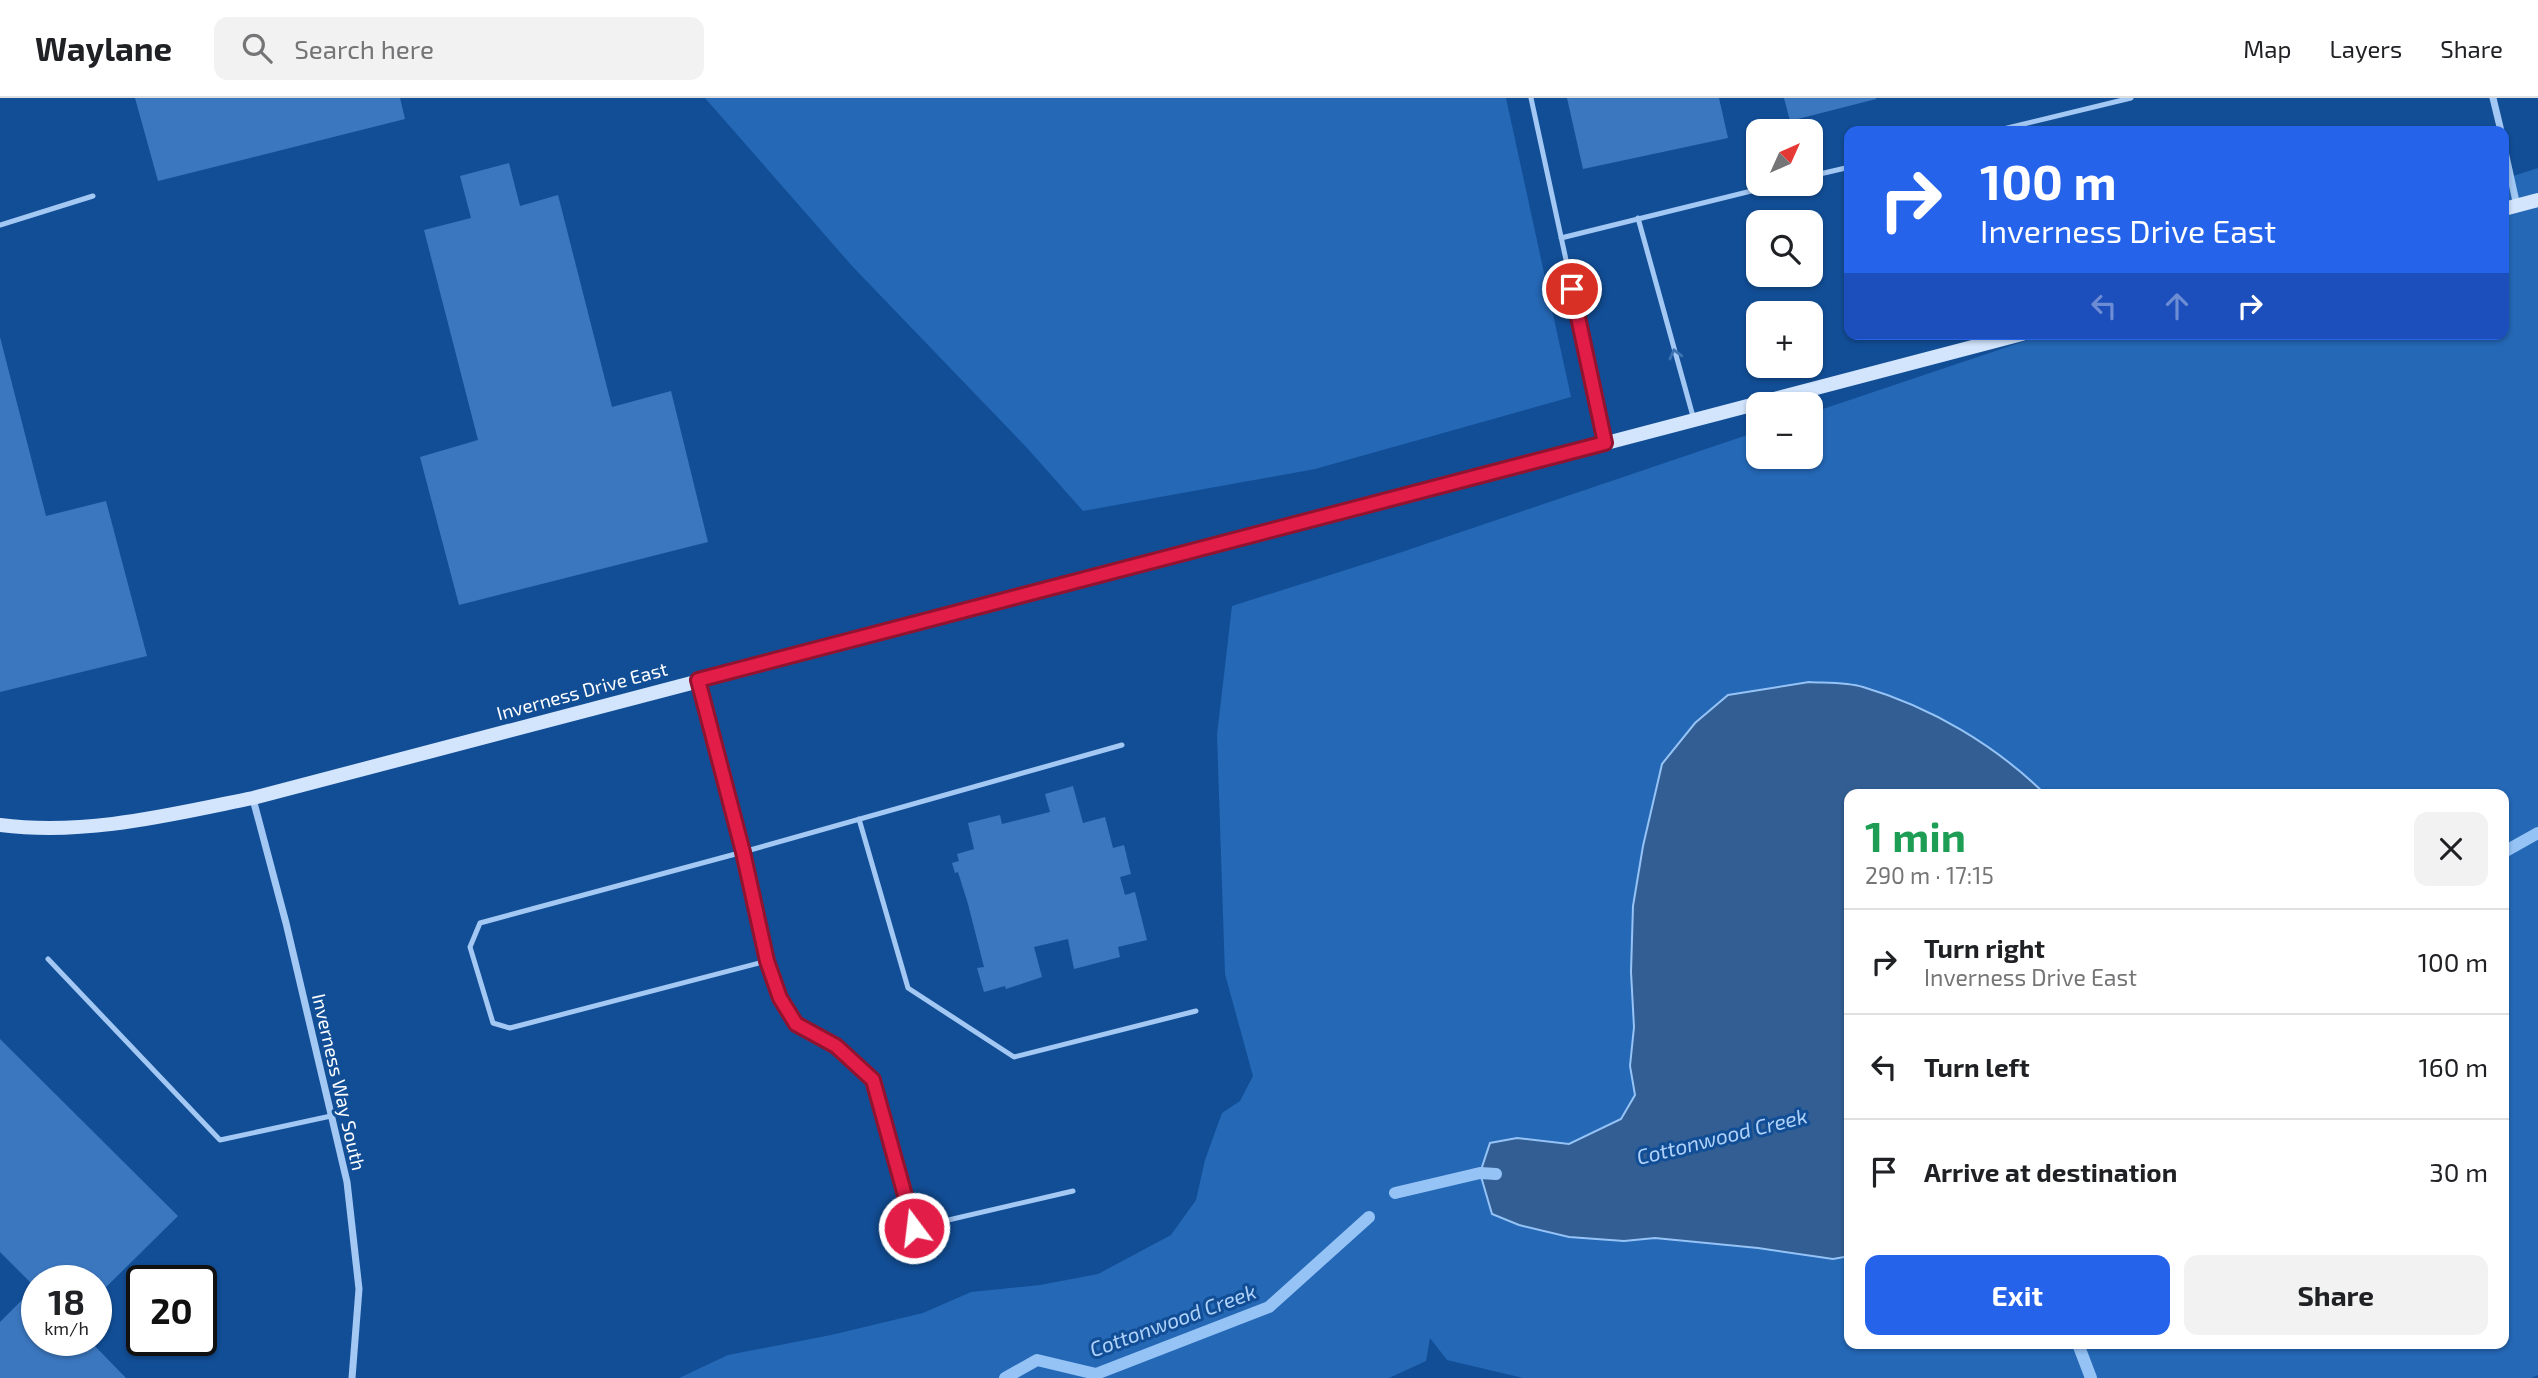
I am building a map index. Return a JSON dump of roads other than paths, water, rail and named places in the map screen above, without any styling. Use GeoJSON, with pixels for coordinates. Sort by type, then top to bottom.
{"type":"FeatureCollection","features":[{"type":"Feature","properties":{"kind":"main road"},"geometry":{"type":"LineString","coordinates":[[2511,207],[2538,200]]}},
{"type":"Feature","properties":{"kind":"main road","name":"Inverness Drive East"},"geometry":{"type":"LineString","coordinates":[[0,825],[29,829],[127,824],[253,798],[1999,340]]}},
{"type":"Feature","properties":{"kind":"street"},"geometry":{"type":"LineString","coordinates":[[2493,98],[2500,126]]}},
{"type":"Feature","properties":{"kind":"street","name":"Inverness Way South"},"geometry":{"type":"LineString","coordinates":[[253,798],[289,935],[347,1182],[359,1289],[352,1378]]}},
{"type":"Feature","properties":{"kind":"lane"},"geometry":{"type":"LineString","coordinates":[[1531,98],[1605,443]]}},
{"type":"Feature","properties":{"kind":"lane"},"geometry":{"type":"LineString","coordinates":[[2016,126],[2131,98]]}},
{"type":"Feature","properties":{"kind":"lane"},"geometry":{"type":"LineString","coordinates":[[1824,173],[1844,168]]}},
{"type":"Feature","properties":{"kind":"lane"},"geometry":{"type":"LineString","coordinates":[[1561,238],[1746,192]]}},
{"type":"Feature","properties":{"kind":"lane"},"geometry":{"type":"LineString","coordinates":[[0,225],[93,196]]}},
{"type":"Feature","properties":{"kind":"lane"},"geometry":{"type":"LineString","coordinates":[[1638,218],[1694,420]]}},
{"type":"Feature","properties":{"kind":"lane"},"geometry":{"type":"LineString","coordinates":[[698,680],[743,852],[767,961],[780,998],[796,1024],[836,1046],[873,1080],[914,1228],[1073,1191]]}},
{"type":"Feature","properties":{"kind":"lane"},"geometry":{"type":"LineString","coordinates":[[767,961],[510,1028],[493,1023],[470,947],[480,923],[1122,745]]}},
{"type":"Feature","properties":{"kind":"lane"},"geometry":{"type":"LineString","coordinates":[[859,819],[908,988],[1014,1056],[1196,1011]]}},
{"type":"Feature","properties":{"kind":"lane"},"geometry":{"type":"LineString","coordinates":[[48,960],[220,1140],[331,1116]]}},
{"type":"Feature","properties":{"kind":"water"},"geometry":{"type":"Polygon","coordinates":[[[1809,682],[1843,683],[1863,687],[1913,705],[1961,730],[2005,759],[2040,789],[1844,789],[1844,1257],[1833,1259],[1758,1248],[1655,1238],[1624,1241],[1569,1237],[1519,1225],[1492,1214],[1480,1173],[1490,1143],[1517,1138],[1569,1144],[1621,1119],[1635,1095],[1630,1066],[1634,1027],[1631,972],[1633,906],[1643,846],[1662,764],[1695,723],[1728,695],[1809,682]]]}},
{"type":"Feature","properties":{"kind":"waterway","name":"Cottonwood Creek"},"geometry":{"type":"LineString","coordinates":[[2509,849],[2538,833]]}},
{"type":"Feature","properties":{"kind":"waterway","name":"Cottonwood Creek"},"geometry":{"type":"LineString","coordinates":[[1395,1193],[1480,1173],[1496,1174]]}},
{"type":"Feature","properties":{"kind":"waterway","name":"Cottonwood Creek"},"geometry":{"type":"LineString","coordinates":[[1005,1378],[1037,1360],[1096,1374],[1269,1307],[1369,1217]]}},
{"type":"Feature","properties":{"kind":"waterway"},"geometry":{"type":"LineString","coordinates":[[2080,1349],[2091,1378]]}}]}
